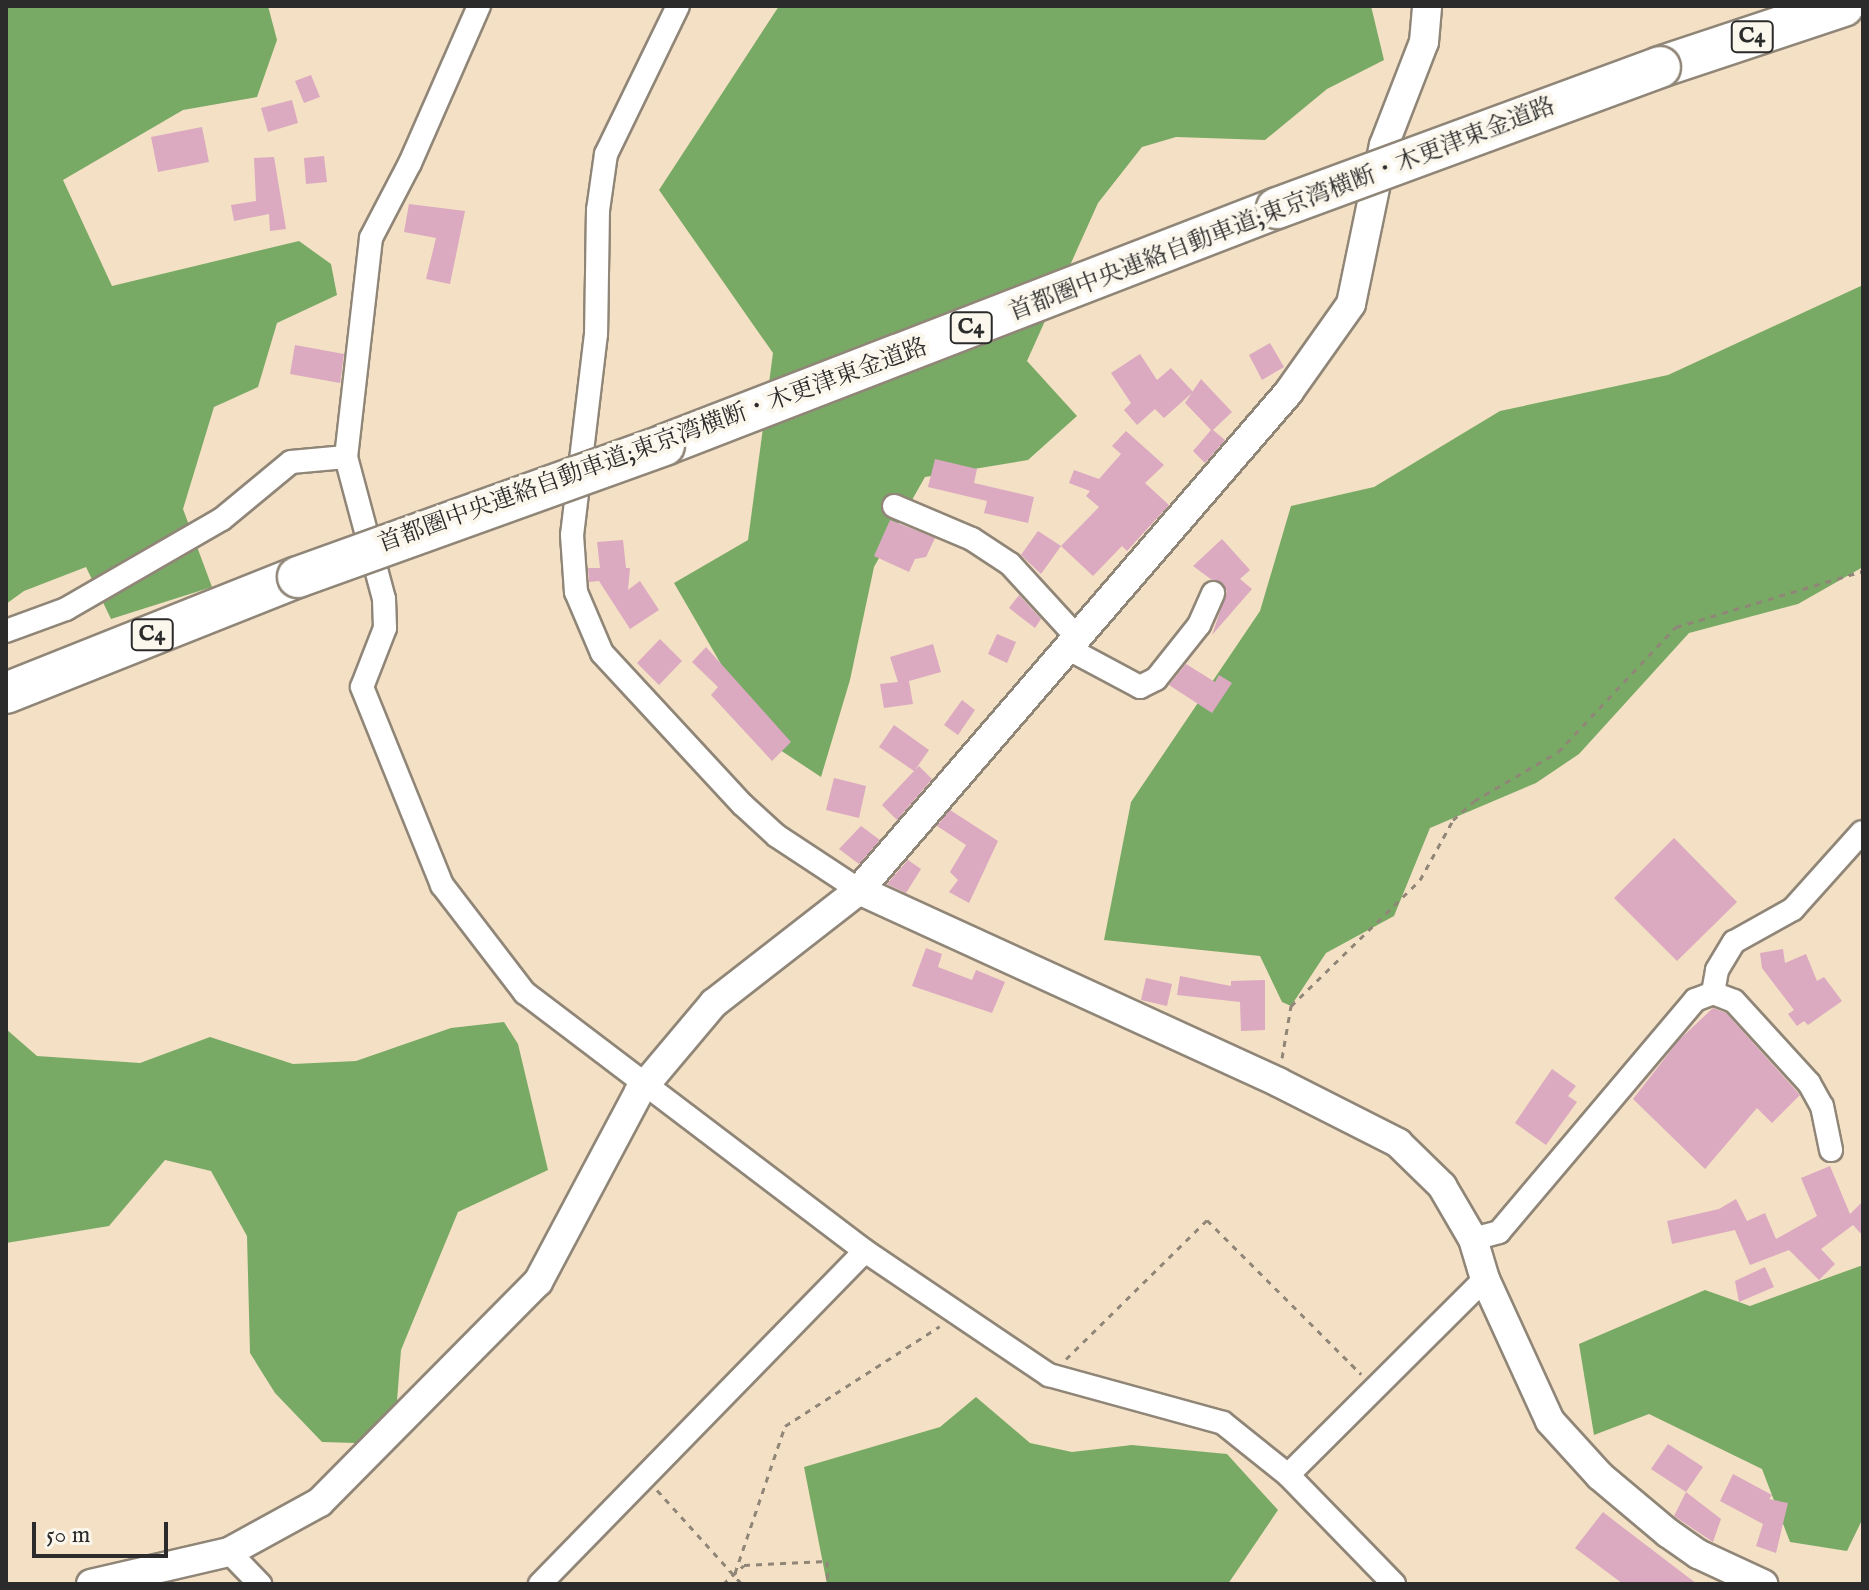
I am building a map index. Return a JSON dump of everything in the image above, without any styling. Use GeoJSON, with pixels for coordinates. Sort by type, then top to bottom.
{"type":"FeatureCollection","features":[{"type":"Feature","properties":{"kind":"highway","name":"首都圏中央連絡自動車道;東京湾横断・木更津東金道路"},"geometry":{"type":"LineString","coordinates":[[6,693],[298,577],[664,445],[1277,208],[1660,67],[1843,6]]}},
{"type":"Feature","properties":{"kind":"street"},"geometry":{"type":"LineString","coordinates":[[479,6],[410,163],[371,238],[346,457],[384,599],[385,628],[362,687],[442,885],[525,993],[865,1251],[1049,1375],[1223,1423],[1288,1475],[1394,1584]]}},
{"type":"Feature","properties":{"kind":"street"},"geometry":{"type":"LineString","coordinates":[[678,6],[606,154],[598,210],[596,334],[572,535],[576,592],[602,653],[743,805],[777,836],[859,890],[1278,1082],[1398,1143],[1442,1186],[1473,1239],[1485,1279],[1550,1421],[1600,1476],[1698,1554],[1763,1584]]}},
{"type":"Feature","properties":{"kind":"street"},"geometry":{"type":"LineString","coordinates":[[91,1584],[229,1552],[320,1502],[509,1315],[561,1245],[648,1084],[714,1003],[859,890],[1288,393],[1351,304],[1384,145],[1424,42],[1427,6]]}},
{"type":"Feature","properties":{"kind":"street"},"geometry":{"type":"LineString","coordinates":[[6,631],[66,609],[222,519],[291,462],[346,457]]}},
{"type":"Feature","properties":{"kind":"street"},"geometry":{"type":"LineString","coordinates":[[894,506],[972,539],[1010,564],[1072,643],[1140,687],[1156,679],[1191,636],[1213,593]]}},
{"type":"Feature","properties":{"kind":"street"},"geometry":{"type":"LineString","coordinates":[[1713,993],[1717,970],[1734,942],[1793,909],[1862,832]]}},
{"type":"Feature","properties":{"kind":"street"},"geometry":{"type":"LineString","coordinates":[[1473,1239],[1499,1232],[1695,1000],[1713,993],[1734,1001],[1809,1083],[1822,1106],[1831,1150]]}},
{"type":"Feature","properties":{"kind":"street"},"geometry":{"type":"LineString","coordinates":[[540,1584],[865,1251]]}},
{"type":"Feature","properties":{"kind":"street"},"geometry":{"type":"LineString","coordinates":[[1288,1475],[1485,1279]]}},
{"type":"Feature","properties":{"kind":"street"},"geometry":{"type":"LineString","coordinates":[[229,1552],[260,1584]]}},
{"type":"Feature","properties":{"kind":"path"},"geometry":{"type":"LineString","coordinates":[[1278,1082],[1291,1006],[1420,880],[1453,820],[1474,801],[1558,752],[1676,627],[1863,571]]}},
{"type":"Feature","properties":{"kind":"path"},"geometry":{"type":"LineString","coordinates":[[1049,1375],[1207,1220],[1375,1388]]}},
{"type":"Feature","properties":{"kind":"path"},"geometry":{"type":"LineString","coordinates":[[735,1573],[785,1426],[957,1315]]}},
{"type":"Feature","properties":{"kind":"path"},"geometry":{"type":"LineString","coordinates":[[646,1478],[742,1584]]}},
{"type":"Feature","properties":{"kind":"path"},"geometry":{"type":"LineString","coordinates":[[723,1584],[744,1565],[827,1561],[828,1584]]}},
{"type":"Feature","properties":{"kind":"green space"},"geometry":{"type":"Polygon","coordinates":[[[6,6],[268,6],[277,40],[257,97],[183,110],[63,180],[112,286],[299,241],[331,264],[337,295],[277,323],[258,387],[214,407],[183,509],[212,587],[111,619],[86,567],[24,591],[6,604],[6,6]]]}},
{"type":"Feature","properties":{"kind":"green space"},"geometry":{"type":"Polygon","coordinates":[[[779,6],[1371,6],[1384,60],[1327,89],[1265,140],[1176,137],[1142,147],[1098,203],[1027,361],[1077,416],[1028,460],[925,477],[874,567],[850,680],[821,777],[765,740],[674,583],[748,540],[773,353],[659,190],[779,6]]]}},
{"type":"Feature","properties":{"kind":"green space"},"geometry":{"type":"Polygon","coordinates":[[[1863,285],[1863,567],[1798,604],[1689,633],[1579,754],[1536,783],[1430,828],[1394,916],[1326,953],[1291,1006],[1282,1002],[1260,956],[1104,940],[1131,802],[1260,611],[1291,506],[1374,487],[1500,411],[1668,375],[1863,285]]]}},
{"type":"Feature","properties":{"kind":"green space"},"geometry":{"type":"Polygon","coordinates":[[[504,1022],[518,1044],[548,1170],[458,1212],[401,1350],[397,1401],[356,1443],[322,1442],[275,1393],[250,1353],[247,1236],[211,1171],[165,1160],[109,1226],[6,1243],[6,1029],[37,1056],[140,1063],[210,1037],[293,1064],[356,1061],[451,1028],[504,1022]]]}},
{"type":"Feature","properties":{"kind":"green space"},"geometry":{"type":"Polygon","coordinates":[[[1863,1265],[1863,1518],[1847,1551],[1790,1542],[1762,1469],[1649,1414],[1594,1435],[1579,1344],[1705,1290],[1750,1306],[1863,1265]]]}},
{"type":"Feature","properties":{"kind":"green space"},"geometry":{"type":"Polygon","coordinates":[[[976,1397],[1030,1443],[1072,1452],[1132,1445],[1227,1454],[1278,1510],[1228,1584],[827,1584],[804,1467],[940,1427],[976,1397]]]}},
{"type":"Feature","properties":{"kind":"building"},"geometry":{"type":"Polygon","coordinates":[[[311,75],[320,97],[304,103],[295,81],[311,75]]]}},
{"type":"Feature","properties":{"kind":"building"},"geometry":{"type":"Polygon","coordinates":[[[292,100],[298,123],[268,132],[261,108],[292,100]]]}},
{"type":"Feature","properties":{"kind":"building"},"geometry":{"type":"Polygon","coordinates":[[[202,127],[209,162],[158,172],[151,137],[202,127]]]}},
{"type":"Feature","properties":{"kind":"building"},"geometry":{"type":"Polygon","coordinates":[[[324,156],[327,182],[306,184],[304,158],[324,156]]]}},
{"type":"Feature","properties":{"kind":"building"},"geometry":{"type":"Polygon","coordinates":[[[274,157],[286,229],[270,231],[269,214],[234,221],[231,205],[256,201],[254,158],[274,157]]]}},
{"type":"Feature","properties":{"kind":"building"},"geometry":{"type":"Polygon","coordinates":[[[409,204],[465,211],[450,284],[426,279],[436,238],[404,232],[409,204]]]}},
{"type":"Feature","properties":{"kind":"building"},"geometry":{"type":"Polygon","coordinates":[[[1270,343],[1284,367],[1262,380],[1249,355],[1270,343]]]}},
{"type":"Feature","properties":{"kind":"building"},"geometry":{"type":"Polygon","coordinates":[[[295,345],[344,354],[340,383],[290,374],[295,345]]]}},
{"type":"Feature","properties":{"kind":"building"},"geometry":{"type":"Polygon","coordinates":[[[1140,354],[1157,380],[1171,368],[1193,392],[1164,418],[1155,409],[1137,425],[1124,410],[1131,403],[1111,373],[1140,354]]]}},
{"type":"Feature","properties":{"kind":"building"},"geometry":{"type":"Polygon","coordinates":[[[1201,379],[1232,412],[1213,430],[1225,440],[1205,463],[1193,451],[1211,430],[1185,403],[1201,379]]]}},
{"type":"Feature","properties":{"kind":"building"},"geometry":{"type":"Polygon","coordinates":[[[1126,431],[1164,465],[1145,483],[1169,505],[1127,551],[1122,546],[1093,576],[1061,546],[1099,507],[1086,496],[1090,491],[1069,483],[1074,470],[1099,479],[1121,454],[1112,446],[1126,431]]]}},
{"type":"Feature","properties":{"kind":"building"},"geometry":{"type":"Polygon","coordinates":[[[935,459],[977,469],[974,483],[1034,497],[1028,523],[984,513],[987,501],[928,487],[935,459]]]}},
{"type":"Feature","properties":{"kind":"building"},"geometry":{"type":"Polygon","coordinates":[[[890,520],[935,538],[926,557],[915,559],[909,572],[874,556],[890,520]]]}},
{"type":"Feature","properties":{"kind":"building"},"geometry":{"type":"Polygon","coordinates":[[[1038,531],[1061,546],[1041,574],[1021,555],[1038,531]]]}},
{"type":"Feature","properties":{"kind":"building"},"geometry":{"type":"Polygon","coordinates":[[[1222,539],[1250,570],[1240,579],[1252,589],[1212,635],[1227,591],[1193,566],[1222,539]]]}},
{"type":"Feature","properties":{"kind":"building"},"geometry":{"type":"Polygon","coordinates":[[[623,540],[626,568],[630,568],[628,590],[640,581],[659,610],[630,629],[599,581],[589,582],[588,568],[600,568],[597,542],[623,540]]]}},
{"type":"Feature","properties":{"kind":"building"},"geometry":{"type":"Polygon","coordinates":[[[1019,595],[1041,619],[1035,628],[1009,608],[1019,595]]]}},
{"type":"Feature","properties":{"kind":"building"},"geometry":{"type":"Polygon","coordinates":[[[997,634],[1016,642],[1007,663],[988,654],[997,634]]]}},
{"type":"Feature","properties":{"kind":"building"},"geometry":{"type":"Polygon","coordinates":[[[660,639],[682,661],[659,685],[637,663],[660,639]]]}},
{"type":"Feature","properties":{"kind":"building"},"geometry":{"type":"Polygon","coordinates":[[[933,644],[941,672],[909,681],[913,704],[884,708],[880,684],[898,682],[890,657],[933,644]]]}},
{"type":"Feature","properties":{"kind":"building"},"geometry":{"type":"Polygon","coordinates":[[[706,647],[791,742],[772,761],[711,695],[718,687],[692,662],[706,647]]]}},
{"type":"Feature","properties":{"kind":"building"},"geometry":{"type":"Polygon","coordinates":[[[1186,664],[1215,682],[1219,675],[1232,683],[1212,713],[1169,685],[1186,664]]]}},
{"type":"Feature","properties":{"kind":"building"},"geometry":{"type":"Polygon","coordinates":[[[962,700],[975,710],[958,735],[944,725],[962,700]]]}},
{"type":"Feature","properties":{"kind":"building"},"geometry":{"type":"Polygon","coordinates":[[[894,725],[929,750],[915,770],[919,766],[932,779],[897,820],[882,805],[914,771],[879,747],[894,725]]]}},
{"type":"Feature","properties":{"kind":"building"},"geometry":{"type":"Polygon","coordinates":[[[834,778],[866,786],[859,818],[826,810],[834,778]]]}},
{"type":"Feature","properties":{"kind":"building"},"geometry":{"type":"Polygon","coordinates":[[[950,810],[998,841],[969,903],[949,892],[958,880],[950,872],[966,845],[937,826],[950,810]]]}},
{"type":"Feature","properties":{"kind":"building"},"geometry":{"type":"Polygon","coordinates":[[[861,826],[880,840],[859,864],[839,849],[861,826]]]}},
{"type":"Feature","properties":{"kind":"building"},"geometry":{"type":"Polygon","coordinates":[[[1674,838],[1737,902],[1677,961],[1614,898],[1674,838]]]}},
{"type":"Feature","properties":{"kind":"building"},"geometry":{"type":"Polygon","coordinates":[[[908,860],[921,869],[906,893],[887,884],[908,860]]]}},
{"type":"Feature","properties":{"kind":"building"},"geometry":{"type":"Polygon","coordinates":[[[926,948],[942,954],[938,967],[972,980],[976,970],[1005,982],[992,1013],[912,986],[926,948]]]}},
{"type":"Feature","properties":{"kind":"building"},"geometry":{"type":"Polygon","coordinates":[[[1783,949],[1785,963],[1806,954],[1817,981],[1824,977],[1842,1001],[1808,1025],[1804,1021],[1797,1026],[1788,1014],[1794,1010],[1762,968],[1760,953],[1783,949]]]}},
{"type":"Feature","properties":{"kind":"building"},"geometry":{"type":"Polygon","coordinates":[[[1180,976],[1231,986],[1231,981],[1265,980],[1265,1030],[1241,1031],[1240,1002],[1177,995],[1180,976]]]}},
{"type":"Feature","properties":{"kind":"building"},"geometry":{"type":"Polygon","coordinates":[[[1146,978],[1172,984],[1167,1006],[1141,1000],[1146,978]]]}},
{"type":"Feature","properties":{"kind":"building"},"geometry":{"type":"Polygon","coordinates":[[[1713,1008],[1726,1013],[1800,1095],[1772,1123],[1757,1108],[1705,1169],[1633,1099],[1679,1040],[1713,1008]]]}},
{"type":"Feature","properties":{"kind":"building"},"geometry":{"type":"Polygon","coordinates":[[[1552,1069],[1576,1086],[1568,1096],[1577,1102],[1546,1145],[1515,1123],[1552,1069]]]}},
{"type":"Feature","properties":{"kind":"building"},"geometry":{"type":"Polygon","coordinates":[[[1830,1166],[1850,1214],[1863,1201],[1863,1236],[1853,1225],[1821,1249],[1835,1264],[1819,1280],[1789,1250],[1750,1265],[1735,1230],[1672,1244],[1667,1221],[1719,1209],[1736,1199],[1747,1221],[1765,1213],[1776,1239],[1817,1216],[1801,1178],[1830,1166]]]}},
{"type":"Feature","properties":{"kind":"building"},"geometry":{"type":"Polygon","coordinates":[[[1765,1267],[1774,1287],[1739,1302],[1735,1281],[1765,1267]]]}},
{"type":"Feature","properties":{"kind":"building"},"geometry":{"type":"Polygon","coordinates":[[[1668,1444],[1703,1467],[1686,1492],[1651,1469],[1668,1444]]]}},
{"type":"Feature","properties":{"kind":"building"},"geometry":{"type":"Polygon","coordinates":[[[1733,1474],[1772,1495],[1769,1499],[1788,1503],[1776,1553],[1756,1546],[1763,1524],[1720,1501],[1733,1474]]]}},
{"type":"Feature","properties":{"kind":"building"},"geometry":{"type":"Polygon","coordinates":[[[1686,1492],[1721,1519],[1713,1542],[1674,1516],[1686,1492]]]}},
{"type":"Feature","properties":{"kind":"building"},"geometry":{"type":"Polygon","coordinates":[[[1603,1512],[1697,1584],[1623,1584],[1575,1548],[1603,1512]]]}}]}
